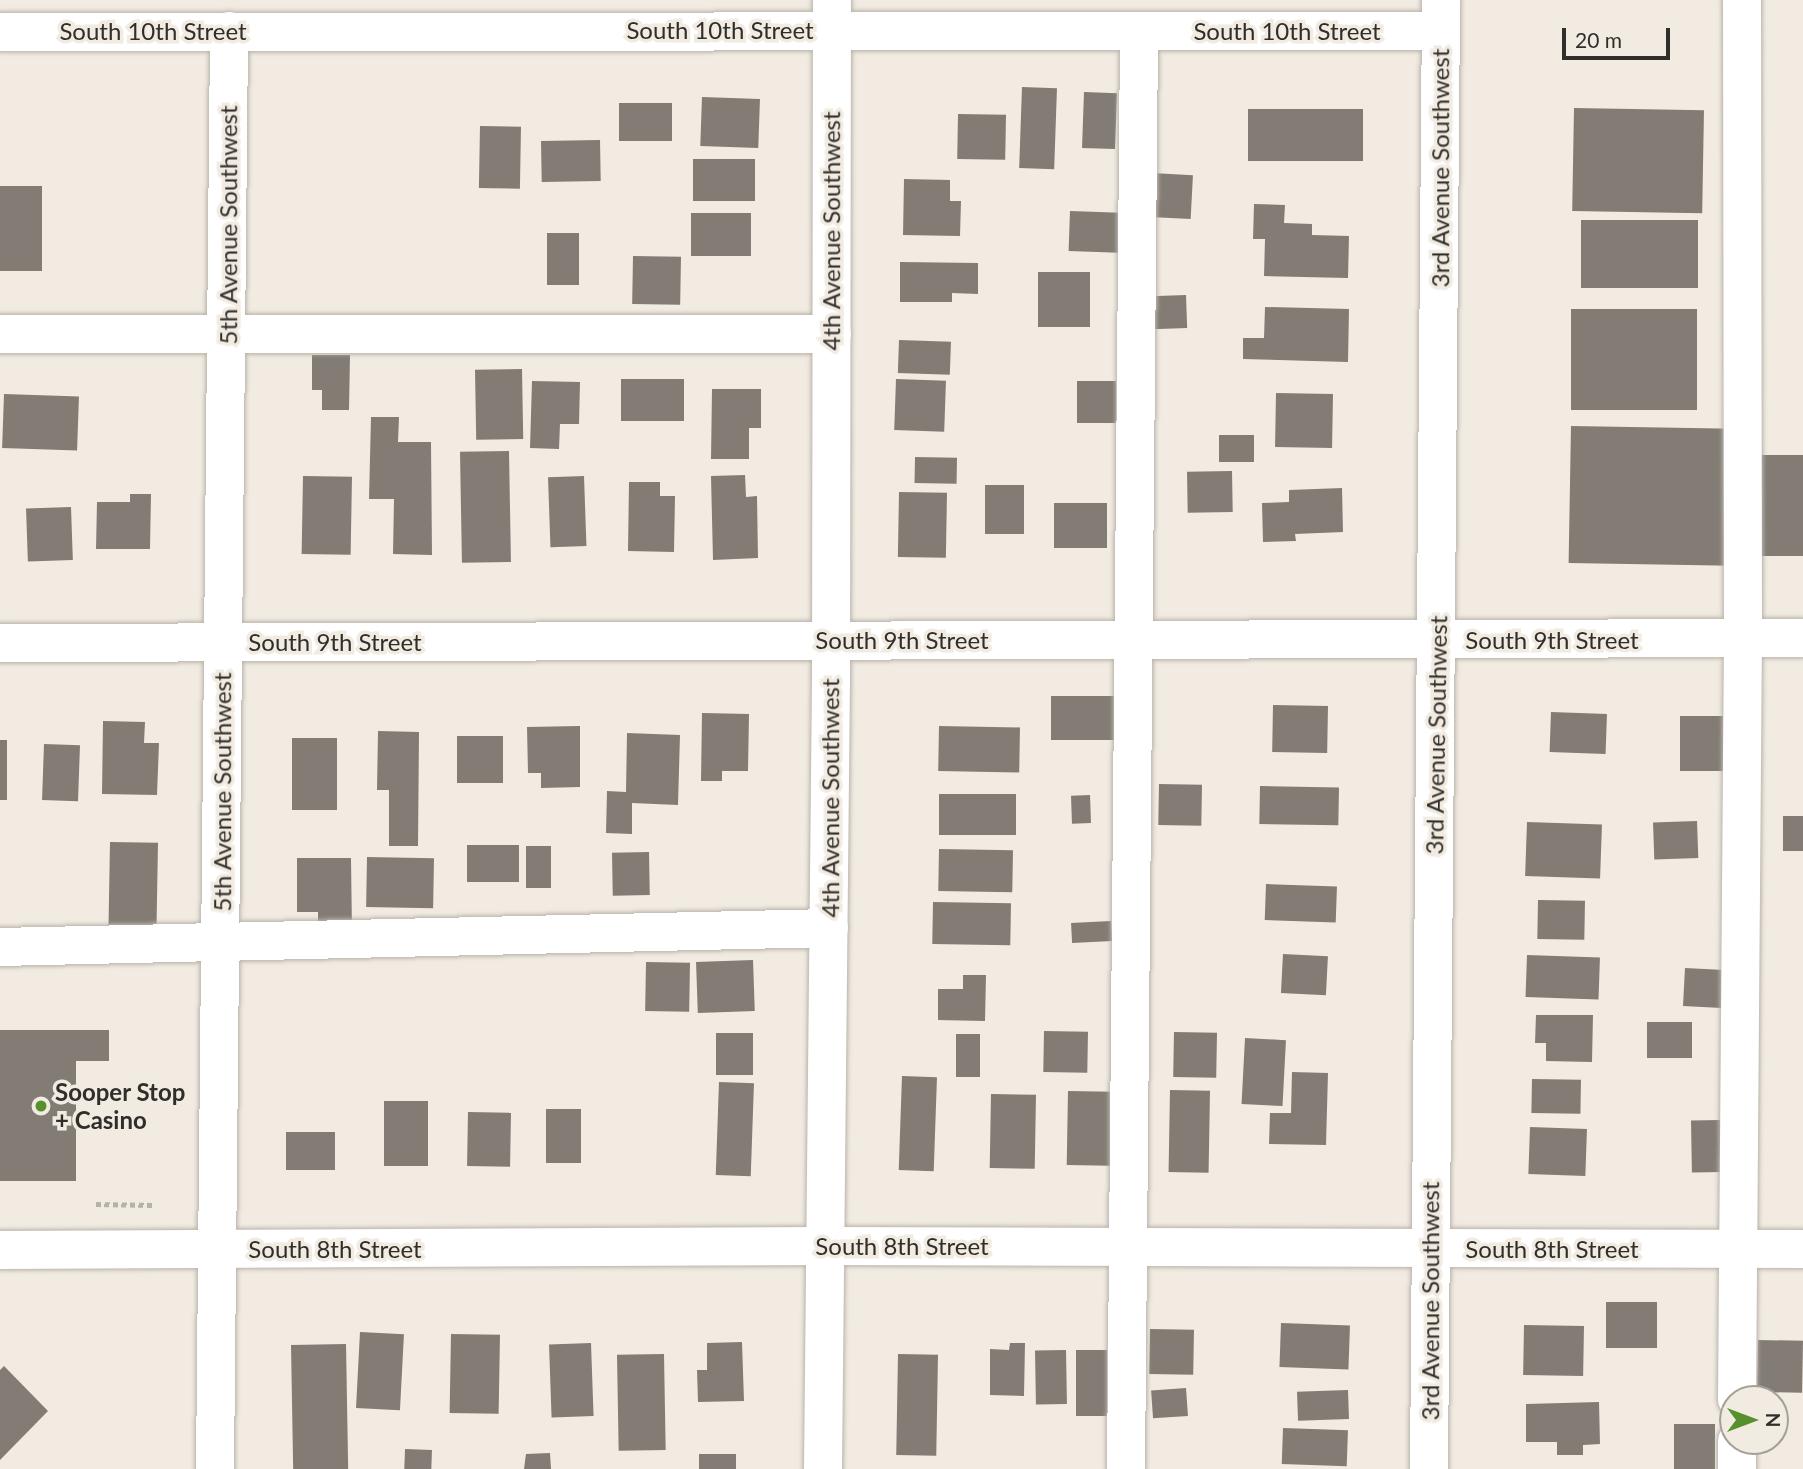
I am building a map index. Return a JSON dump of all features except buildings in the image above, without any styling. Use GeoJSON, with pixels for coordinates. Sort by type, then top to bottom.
{"type":"FeatureCollection","features":[{"type":"Feature","properties":{"kind":"street"},"geometry":{"type":"LineString","coordinates":[[1737,1385],[1742,638],[1742,0]]}},
{"type":"Feature","properties":{"kind":"street","name":"South 10th Street"},"geometry":{"type":"LineString","coordinates":[[0,32],[229,31],[832,15],[1139,31],[1441,16]]}},
{"type":"Feature","properties":{"kind":"street","name":"4th Avenue Southwest"},"geometry":{"type":"LineString","coordinates":[[823,1469],[831,640],[832,15]]}},
{"type":"Feature","properties":{"kind":"street","name":"3rd Avenue Southwest"},"geometry":{"type":"LineString","coordinates":[[1429,1469],[1441,16]]}},
{"type":"Feature","properties":{"kind":"street","name":"5th Avenue Southwest"},"geometry":{"type":"LineString","coordinates":[[215,1469],[229,31]]}},
{"type":"Feature","properties":{"kind":"street"},"geometry":{"type":"LineString","coordinates":[[1126,1469],[1139,31]]}},
{"type":"Feature","properties":{"kind":"street"},"geometry":{"type":"LineString","coordinates":[[0,334],[832,334]]}},
{"type":"Feature","properties":{"kind":"street","name":"South 9th Street"},"geometry":{"type":"LineString","coordinates":[[0,643],[1803,638]]}},
{"type":"Feature","properties":{"kind":"street"},"geometry":{"type":"LineString","coordinates":[[0,947],[829,928]]}},
{"type":"Feature","properties":{"kind":"street","name":"South 8th Street"},"geometry":{"type":"LineString","coordinates":[[0,1250],[827,1246],[1803,1249]]}},
{"type":"Feature","properties":{"kind":"path"},"geometry":{"type":"LineString","coordinates":[[96,1205],[153,1205]]}},
{"type":"Feature","properties":{"kind":"place","name":"Sooper Stop + Casino"},"geometry":{"type":"Point","coordinates":[41,1106]}}]}
